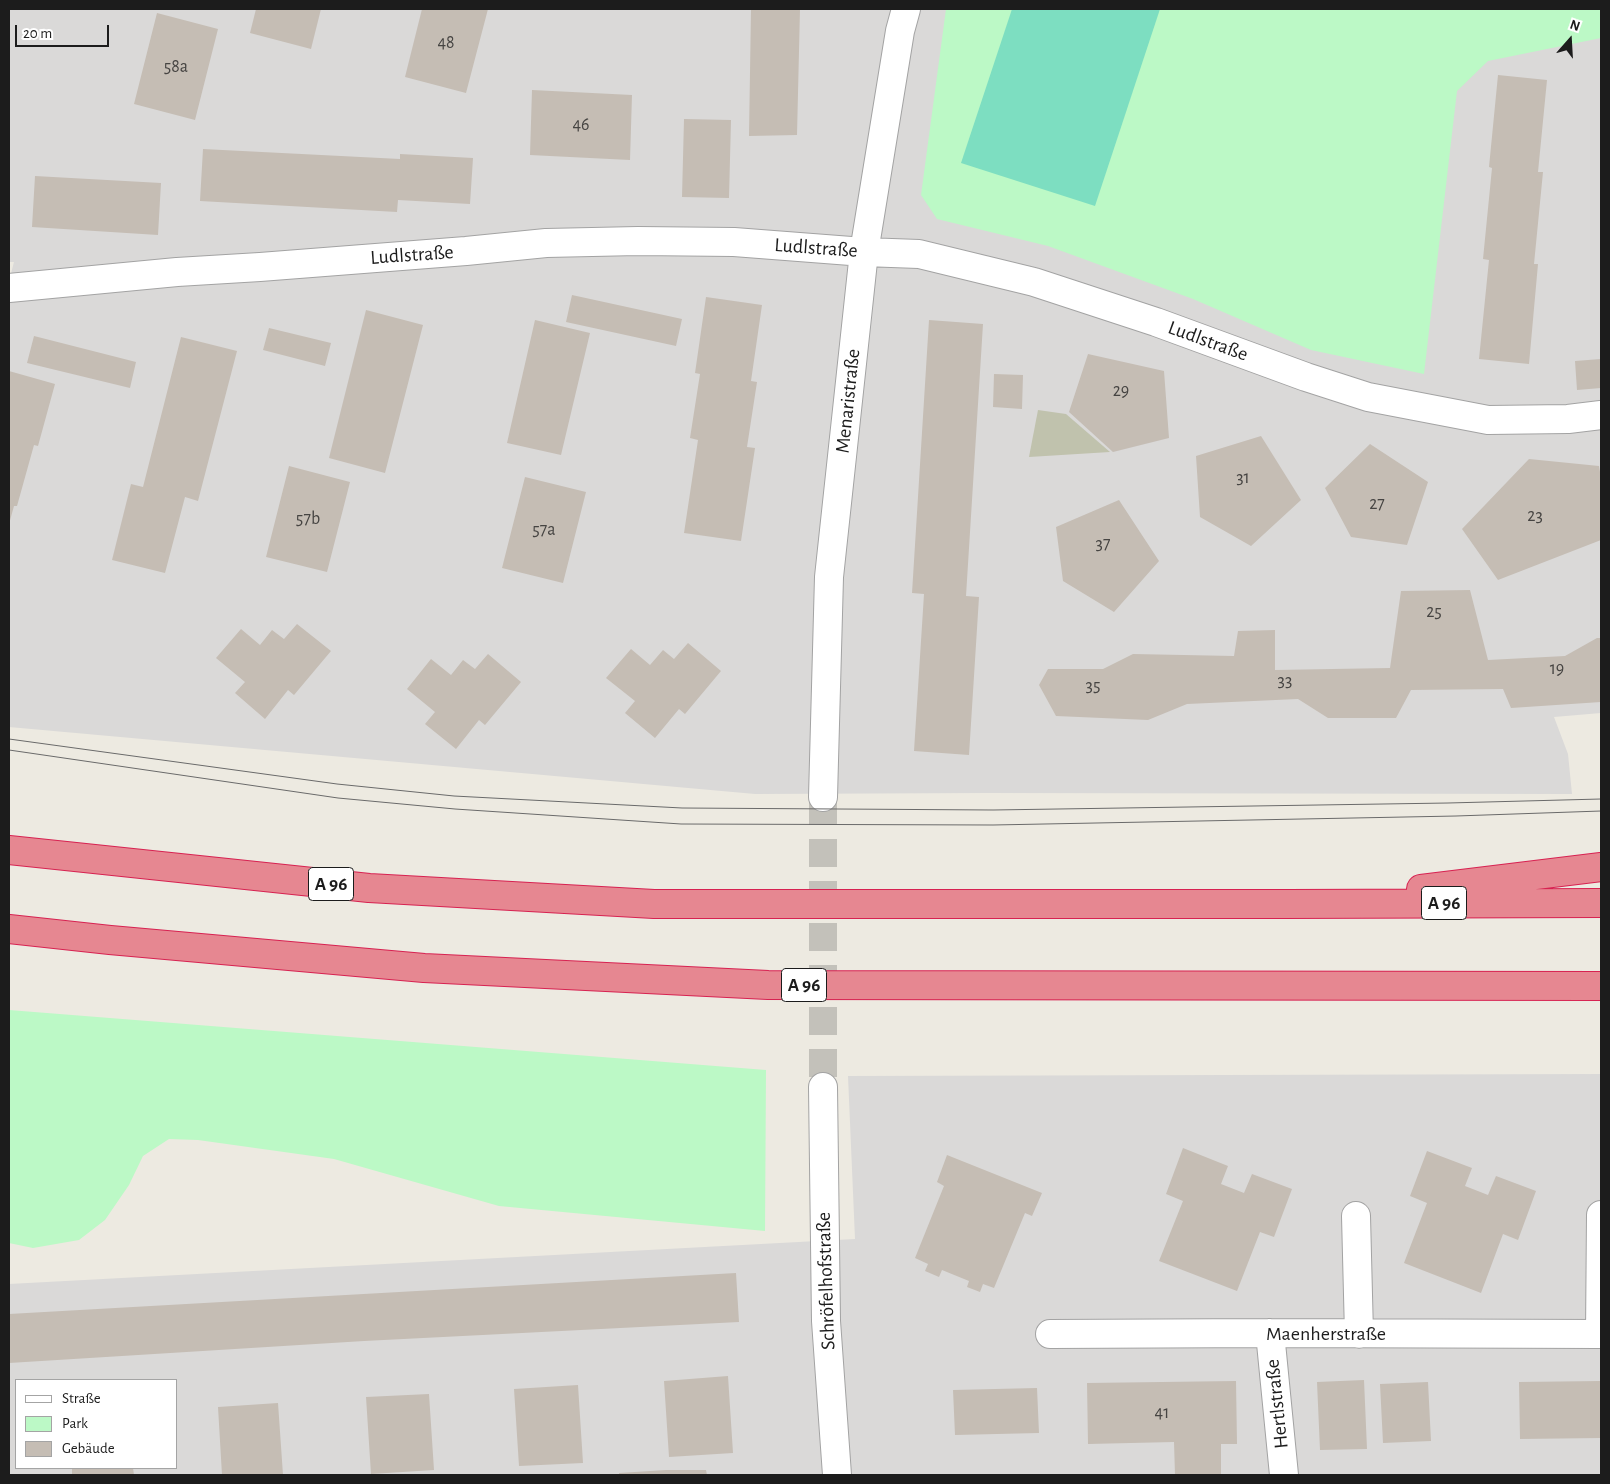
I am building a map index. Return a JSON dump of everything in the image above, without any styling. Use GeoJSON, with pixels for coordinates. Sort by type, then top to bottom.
{"type":"FeatureCollection","features":[{"type":"Feature","properties":{"kind":"highway","name":"A 96"},"geometry":{"type":"LineString","coordinates":[[9,850],[369,888],[654,904],[1601,903]]}},
{"type":"Feature","properties":{"kind":"highway"},"geometry":{"type":"LineString","coordinates":[[1288,904],[1601,867]]}},
{"type":"Feature","properties":{"kind":"highway","name":"A 96"},"geometry":{"type":"LineString","coordinates":[[9,929],[110,940],[424,968],[768,984],[1601,986]]}},
{"type":"Feature","properties":{"kind":"street","name":"Menaristraße"},"geometry":{"type":"LineString","coordinates":[[823,797],[829,577],[864,252],[900,31],[906,9]]}},
{"type":"Feature","properties":{"kind":"street","name":"Ludlstraße"},"geometry":{"type":"LineString","coordinates":[[9,288],[177,272],[466,251],[546,243],[638,241],[734,242],[864,252],[919,254],[1034,282],[1156,322],[1306,377],[1368,397],[1488,420],[1568,419],[1601,415]]}},
{"type":"Feature","properties":{"kind":"street","name":"Schröfelhofstraße"},"geometry":{"type":"LineString","coordinates":[[823,1087],[826,1328],[837,1475]]}},
{"type":"Feature","properties":{"kind":"street"},"geometry":{"type":"LineString","coordinates":[[1356,1216],[1359,1334]]}},
{"type":"Feature","properties":{"kind":"street"},"geometry":{"type":"LineString","coordinates":[[1600,1334],[1601,1216]]}},
{"type":"Feature","properties":{"kind":"street","name":"Hertlstraße"},"geometry":{"type":"LineString","coordinates":[[1270,1333],[1284,1475]]}},
{"type":"Feature","properties":{"kind":"street","name":"Maenherstraße"},"geometry":{"type":"LineString","coordinates":[[1050,1334],[1600,1334]]}},
{"type":"Feature","properties":{"kind":"shaded area"},"geometry":{"type":"Polygon","coordinates":[[[9,9],[1601,9],[1601,713],[1554,717],[1568,754],[1572,794],[755,794],[9,727],[9,281],[14,262],[9,262],[9,9]]]}},
{"type":"Feature","properties":{"kind":"shaded area"},"geometry":{"type":"Polygon","coordinates":[[[1038,410],[1066,414],[1110,452],[1029,457],[1038,410]]]}},
{"type":"Feature","properties":{"kind":"shaded area"},"geometry":{"type":"Polygon","coordinates":[[[1601,1074],[1601,1475],[9,1475],[9,1284],[855,1239],[848,1076],[1601,1074]]]}},
{"type":"Feature","properties":{"kind":"green space"},"geometry":{"type":"Polygon","coordinates":[[[946,9],[1601,9],[1601,38],[1488,61],[1457,91],[1424,374],[1311,350],[1193,299],[1048,246],[937,219],[921,195],[946,9]]]}},
{"type":"Feature","properties":{"kind":"green space"},"geometry":{"type":"Polygon","coordinates":[[[1012,9],[1160,9],[1095,206],[961,163],[1012,9]]]}},
{"type":"Feature","properties":{"kind":"green space"},"geometry":{"type":"Polygon","coordinates":[[[9,1010],[766,1070],[765,1231],[499,1206],[334,1159],[198,1140],[169,1139],[143,1156],[129,1185],[105,1220],[79,1240],[33,1248],[9,1243],[9,1010]]]}},
{"type":"Feature","properties":{"kind":"building"},"geometry":{"type":"Polygon","coordinates":[[[256,9],[321,9],[311,49],[250,33],[256,9]]]}},
{"type":"Feature","properties":{"kind":"building"},"geometry":{"type":"Polygon","coordinates":[[[422,9],[488,9],[466,93],[405,77],[422,9]]]}},
{"type":"Feature","properties":{"kind":"building"},"geometry":{"type":"Polygon","coordinates":[[[751,9],[800,9],[797,135],[749,136],[751,9]]]}},
{"type":"Feature","properties":{"kind":"building"},"geometry":{"type":"Polygon","coordinates":[[[157,13],[218,29],[195,120],[134,104],[157,13]]]}},
{"type":"Feature","properties":{"kind":"building"},"geometry":{"type":"Polygon","coordinates":[[[1498,75],[1547,80],[1538,172],[1543,172],[1534,264],[1538,264],[1529,364],[1479,359],[1489,260],[1483,259],[1492,168],[1489,167],[1498,75]]]}},
{"type":"Feature","properties":{"kind":"building"},"geometry":{"type":"Polygon","coordinates":[[[532,90],[632,95],[630,160],[530,155],[532,90]]]}},
{"type":"Feature","properties":{"kind":"building"},"geometry":{"type":"Polygon","coordinates":[[[684,119],[731,120],[729,198],[682,197],[684,119]]]}},
{"type":"Feature","properties":{"kind":"building"},"geometry":{"type":"Polygon","coordinates":[[[203,149],[400,159],[400,154],[473,158],[470,204],[398,200],[397,212],[200,201],[203,149]]]}},
{"type":"Feature","properties":{"kind":"building"},"geometry":{"type":"Polygon","coordinates":[[[35,176],[161,183],[158,235],[32,227],[35,176]]]}},
{"type":"Feature","properties":{"kind":"building"},"geometry":{"type":"Polygon","coordinates":[[[572,295],[682,319],[676,346],[566,322],[572,295]]]}},
{"type":"Feature","properties":{"kind":"building"},"geometry":{"type":"Polygon","coordinates":[[[706,297],[762,305],[751,381],[757,382],[747,447],[755,448],[741,541],[684,533],[698,440],[690,438],[700,374],[695,373],[706,297]]]}},
{"type":"Feature","properties":{"kind":"building"},"geometry":{"type":"Polygon","coordinates":[[[366,310],[423,325],[385,473],[329,458],[366,310]]]}},
{"type":"Feature","properties":{"kind":"building"},"geometry":{"type":"Polygon","coordinates":[[[535,320],[590,333],[561,455],[507,443],[535,320]]]}},
{"type":"Feature","properties":{"kind":"building"},"geometry":{"type":"Polygon","coordinates":[[[929,320],[983,324],[966,596],[979,597],[969,755],[914,751],[924,594],[912,593],[929,320]]]}},
{"type":"Feature","properties":{"kind":"building"},"geometry":{"type":"Polygon","coordinates":[[[269,328],[331,343],[325,366],[263,350],[269,328]]]}},
{"type":"Feature","properties":{"kind":"building"},"geometry":{"type":"Polygon","coordinates":[[[34,336],[136,362],[130,388],[27,363],[34,336]]]}},
{"type":"Feature","properties":{"kind":"building"},"geometry":{"type":"Polygon","coordinates":[[[181,337],[237,351],[198,501],[185,497],[165,573],[112,560],[131,484],[143,487],[181,337]]]}},
{"type":"Feature","properties":{"kind":"building"},"geometry":{"type":"Polygon","coordinates":[[[1088,354],[1164,371],[1169,438],[1113,452],[1069,412],[1088,354]]]}},
{"type":"Feature","properties":{"kind":"building"},"geometry":{"type":"Polygon","coordinates":[[[1601,359],[1601,388],[1577,390],[1575,361],[1601,359]]]}},
{"type":"Feature","properties":{"kind":"building"},"geometry":{"type":"Polygon","coordinates":[[[9,371],[55,384],[38,446],[34,445],[17,506],[14,506],[9,524],[9,371]]]}},
{"type":"Feature","properties":{"kind":"building"},"geometry":{"type":"Polygon","coordinates":[[[994,374],[1023,375],[1022,409],[993,407],[994,374]]]}},
{"type":"Feature","properties":{"kind":"building"},"geometry":{"type":"Polygon","coordinates":[[[1261,436],[1301,500],[1251,546],[1200,517],[1196,456],[1261,436]]]}},
{"type":"Feature","properties":{"kind":"building"},"geometry":{"type":"Polygon","coordinates":[[[1370,444],[1428,482],[1407,545],[1351,537],[1325,488],[1370,444]]]}},
{"type":"Feature","properties":{"kind":"building"},"geometry":{"type":"Polygon","coordinates":[[[1529,459],[1599,466],[1601,478],[1601,540],[1498,580],[1462,529],[1529,459]]]}},
{"type":"Feature","properties":{"kind":"building"},"geometry":{"type":"Polygon","coordinates":[[[289,466],[350,482],[327,572],[266,557],[289,466]]]}},
{"type":"Feature","properties":{"kind":"building"},"geometry":{"type":"Polygon","coordinates":[[[525,477],[586,492],[563,583],[502,568],[525,477]]]}},
{"type":"Feature","properties":{"kind":"building"},"geometry":{"type":"Polygon","coordinates":[[[1119,500],[1159,561],[1114,612],[1063,581],[1056,527],[1119,500]]]}},
{"type":"Feature","properties":{"kind":"building"},"geometry":{"type":"Polygon","coordinates":[[[1470,590],[1488,660],[1565,656],[1597,638],[1601,638],[1601,702],[1511,708],[1503,689],[1411,690],[1396,718],[1328,718],[1298,699],[1187,704],[1148,720],[1056,716],[1039,685],[1048,669],[1103,669],[1133,654],[1234,656],[1238,631],[1275,630],[1275,670],[1390,668],[1401,591],[1470,590]]]}},
{"type":"Feature","properties":{"kind":"building"},"geometry":{"type":"Polygon","coordinates":[[[297,624],[331,651],[294,695],[288,690],[265,719],[235,693],[245,682],[216,658],[241,629],[260,645],[272,630],[284,639],[297,624]]]}},
{"type":"Feature","properties":{"kind":"building"},"geometry":{"type":"Polygon","coordinates":[[[688,643],[721,671],[685,714],[679,709],[655,738],[625,713],[635,701],[606,678],[631,649],[650,665],[663,650],[674,659],[688,643]]]}},
{"type":"Feature","properties":{"kind":"building"},"geometry":{"type":"Polygon","coordinates":[[[488,654],[521,682],[485,725],[479,720],[456,749],[425,724],[435,712],[407,689],[431,659],[451,675],[463,660],[475,669],[488,654]]]}},
{"type":"Feature","properties":{"kind":"building"},"geometry":{"type":"Polygon","coordinates":[[[1183,1148],[1228,1166],[1221,1184],[1244,1193],[1252,1174],[1292,1189],[1274,1237],[1260,1232],[1237,1291],[1159,1261],[1183,1201],[1166,1194],[1183,1148]]]}},
{"type":"Feature","properties":{"kind":"building"},"geometry":{"type":"Polygon","coordinates":[[[1427,1151],[1472,1168],[1465,1186],[1488,1195],[1496,1176],[1536,1191],[1518,1240],[1503,1234],[1481,1293],[1404,1263],[1427,1203],[1410,1196],[1427,1151]]]}},
{"type":"Feature","properties":{"kind":"building"},"geometry":{"type":"Polygon","coordinates":[[[947,1155],[1042,1193],[1032,1216],[1025,1213],[994,1288],[983,1284],[980,1292],[967,1287],[969,1281],[942,1270],[939,1277],[925,1271],[928,1264],[915,1258],[944,1186],[937,1182],[947,1155]]]}},
{"type":"Feature","properties":{"kind":"building"},"geometry":{"type":"Polygon","coordinates":[[[736,1273],[739,1322],[364,1341],[9,1363],[9,1314],[736,1273]]]}},
{"type":"Feature","properties":{"kind":"building"},"geometry":{"type":"Polygon","coordinates":[[[728,1376],[733,1453],[669,1457],[664,1381],[728,1376]]]}},
{"type":"Feature","properties":{"kind":"building"},"geometry":{"type":"Polygon","coordinates":[[[1364,1380],[1367,1449],[1320,1450],[1317,1382],[1364,1380]]]}},
{"type":"Feature","properties":{"kind":"building"},"geometry":{"type":"Polygon","coordinates":[[[1236,1381],[1237,1444],[1221,1444],[1221,1475],[1175,1475],[1174,1442],[1088,1444],[1087,1383],[1236,1381]]]}},
{"type":"Feature","properties":{"kind":"building"},"geometry":{"type":"Polygon","coordinates":[[[1601,1381],[1601,1438],[1520,1439],[1519,1382],[1601,1381]]]}},
{"type":"Feature","properties":{"kind":"building"},"geometry":{"type":"Polygon","coordinates":[[[1428,1382],[1431,1441],[1383,1443],[1380,1384],[1428,1382]]]}},
{"type":"Feature","properties":{"kind":"building"},"geometry":{"type":"Polygon","coordinates":[[[578,1385],[583,1463],[519,1466],[514,1389],[578,1385]]]}},
{"type":"Feature","properties":{"kind":"building"},"geometry":{"type":"Polygon","coordinates":[[[1037,1388],[1039,1433],[955,1435],[953,1390],[1037,1388]]]}},
{"type":"Feature","properties":{"kind":"building"},"geometry":{"type":"Polygon","coordinates":[[[429,1394],[434,1470],[371,1474],[366,1397],[429,1394]]]}},
{"type":"Feature","properties":{"kind":"building"},"geometry":{"type":"Polygon","coordinates":[[[278,1403],[283,1475],[222,1475],[218,1407],[278,1403]]]}},
{"type":"Feature","properties":{"kind":"building"},"geometry":{"type":"Polygon","coordinates":[[[72,1469],[133,1469],[134,1475],[72,1475],[72,1469]]]}},
{"type":"Feature","properties":{"kind":"building"},"geometry":{"type":"Polygon","coordinates":[[[706,1470],[707,1475],[619,1475],[619,1473],[706,1470]]]}},
{"type":"Feature","properties":{"kind":"tunnel"},"geometry":{"type":"LineString","coordinates":[[823,797],[823,1087]]}},
{"type":"Feature","properties":{"kind":"tram line"},"geometry":{"type":"LineString","coordinates":[[9,739],[337,784],[454,796],[682,808],[993,810],[1601,799]]}},
{"type":"Feature","properties":{"kind":"tram line"},"geometry":{"type":"LineString","coordinates":[[9,750],[338,798],[455,809],[681,824],[993,825],[1456,816],[1601,811]]}}]}
